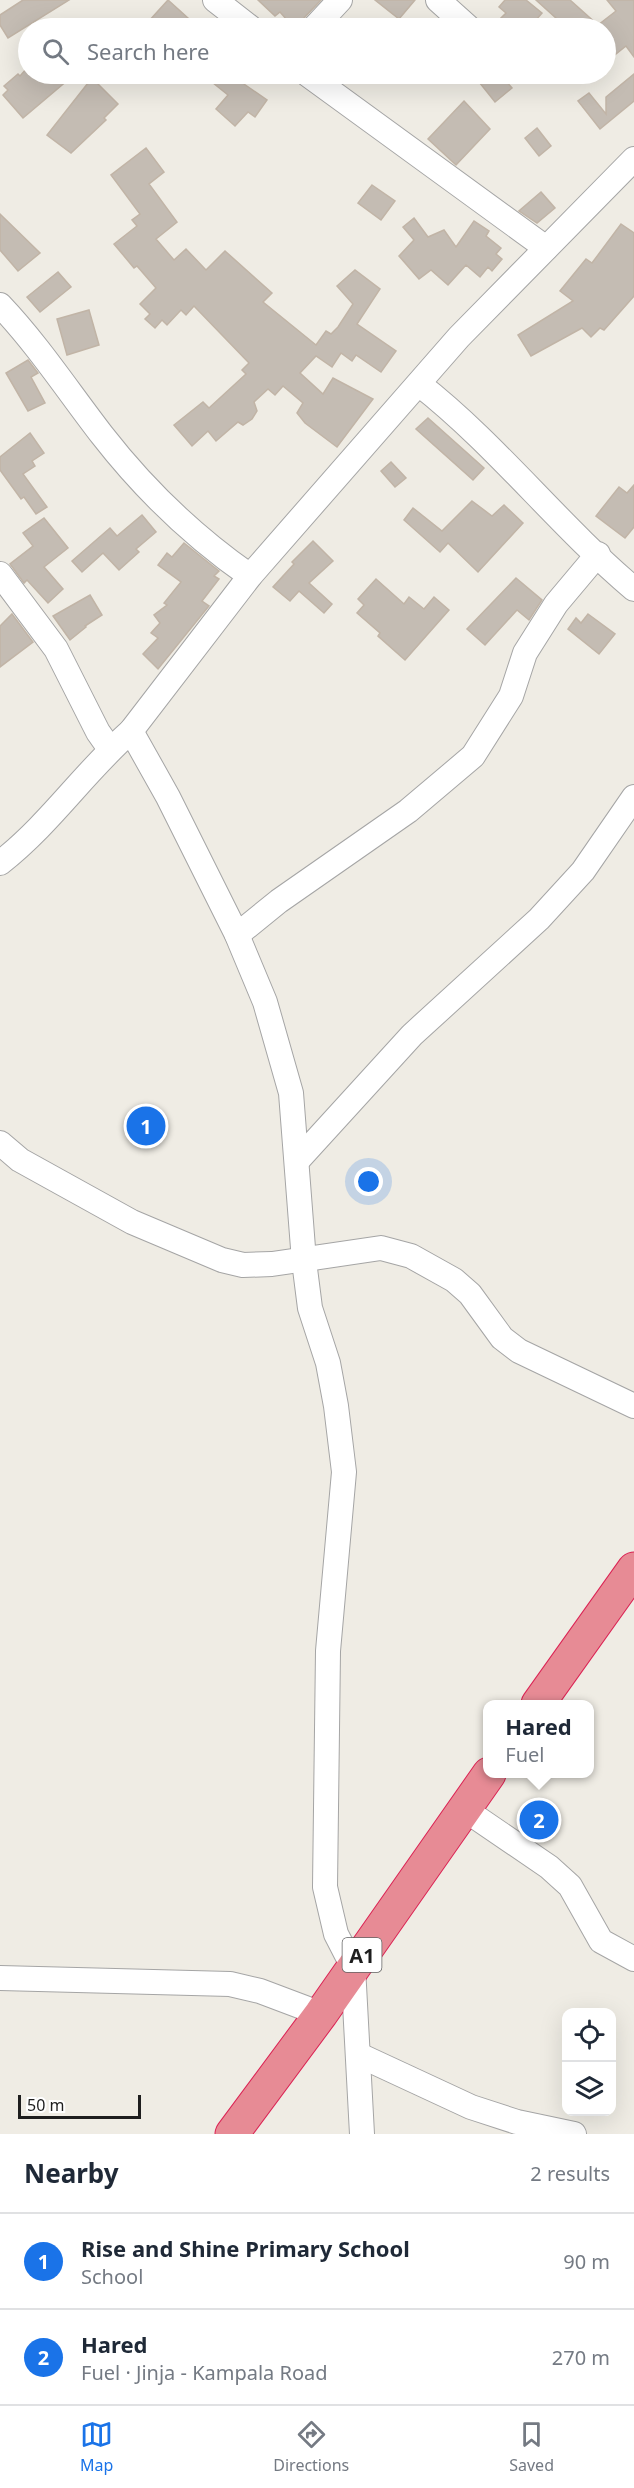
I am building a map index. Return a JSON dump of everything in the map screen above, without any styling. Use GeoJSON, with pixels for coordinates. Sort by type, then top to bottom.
{"type":"FeatureCollection","features":[{"type":"Feature","properties":{"kind":"highway"},"geometry":{"type":"LineString","coordinates":[[541,1700],[634,1569]]}},
{"type":"Feature","properties":{"kind":"highway","name":"A1"},"geometry":{"type":"LineString","coordinates":[[232,2134],[321,2014],[486,1778]]}},
{"type":"Feature","properties":{"kind":"street"},"geometry":{"type":"LineString","coordinates":[[215,0],[238,18]]}},
{"type":"Feature","properties":{"kind":"street"},"geometry":{"type":"LineString","coordinates":[[323,18],[340,0]]}},
{"type":"Feature","properties":{"kind":"street"},"geometry":{"type":"LineString","coordinates":[[438,0],[458,18]]}},
{"type":"Feature","properties":{"kind":"street"},"geometry":{"type":"LineString","coordinates":[[321,84],[546,248]]}},
{"type":"Feature","properties":{"kind":"street"},"geometry":{"type":"LineString","coordinates":[[0,863],[68,799],[110,749],[131,730],[250,576],[459,337],[634,159]]}},
{"type":"Feature","properties":{"kind":"street"},"geometry":{"type":"LineString","coordinates":[[0,305],[26,333],[103,436],[157,500],[200,539],[250,576]]}},
{"type":"Feature","properties":{"kind":"street"},"geometry":{"type":"LineString","coordinates":[[420,384],[452,410],[512,473],[634,589]]}},
{"type":"Feature","properties":{"kind":"street"},"geometry":{"type":"LineString","coordinates":[[237,935],[279,902],[408,811],[473,756],[511,696],[525,653],[556,604],[597,554]]}},
{"type":"Feature","properties":{"kind":"street"},"geometry":{"type":"LineString","coordinates":[[0,574],[56,649],[98,732],[110,749]]}},
{"type":"Feature","properties":{"kind":"street"},"geometry":{"type":"LineString","coordinates":[[131,730],[237,935],[266,1002],[291,1093],[298,1160],[304,1261],[310,1308],[330,1374],[344,1472],[328,1651],[325,1887],[336,1934],[353,1967],[362,2134]]}},
{"type":"Feature","properties":{"kind":"street"},"geometry":{"type":"LineString","coordinates":[[298,1160],[412,1035],[539,919],[583,871],[634,797]]}},
{"type":"Feature","properties":{"kind":"street"},"geometry":{"type":"LineString","coordinates":[[0,1143],[20,1160],[132,1222],[198,1251],[243,1265],[304,1261],[381,1248],[411,1256],[454,1280],[470,1294],[502,1338],[519,1351],[634,1406]]}},
{"type":"Feature","properties":{"kind":"street"},"geometry":{"type":"LineString","coordinates":[[464,1809],[563,1880],[585,1911],[592,1929],[601,1941],[634,1959]]}},
{"type":"Feature","properties":{"kind":"street"},"geometry":{"type":"LineString","coordinates":[[0,1978],[230,1984],[260,1990],[321,2014]]}},
{"type":"Feature","properties":{"kind":"street"},"geometry":{"type":"LineString","coordinates":[[359,2055],[471,2107],[517,2122],[564,2130],[574,2134]]}},
{"type":"Feature","properties":{"kind":"building"},"geometry":{"type":"Polygon","coordinates":[[[23,0],[69,0],[40,18],[18,18],[18,32],[8,38],[0,25],[0,15],[23,0]]]}},
{"type":"Feature","properties":{"kind":"building"},"geometry":{"type":"Polygon","coordinates":[[[168,0],[188,18],[152,18],[168,0]]]}},
{"type":"Feature","properties":{"kind":"building"},"geometry":{"type":"Polygon","coordinates":[[[258,0],[321,0],[304,18],[285,18],[280,12],[275,16],[258,0]]]}},
{"type":"Feature","properties":{"kind":"building"},"geometry":{"type":"Polygon","coordinates":[[[375,0],[415,0],[398,18],[375,0]]]}},
{"type":"Feature","properties":{"kind":"building"},"geometry":{"type":"Polygon","coordinates":[[[505,0],[526,0],[542,13],[538,18],[501,18],[506,13],[499,7],[505,0]]]}},
{"type":"Feature","properties":{"kind":"building"},"geometry":{"type":"Polygon","coordinates":[[[536,0],[570,0],[590,18],[556,18],[536,0]]]}},
{"type":"Feature","properties":{"kind":"building"},"geometry":{"type":"Polygon","coordinates":[[[607,0],[634,0],[634,57],[626,46],[616,54],[616,18],[607,18],[616,11],[607,0]]]}},
{"type":"Feature","properties":{"kind":"building"},"geometry":{"type":"Polygon","coordinates":[[[18,74],[18,84],[63,84],[23,118],[3,95],[8,90],[4,86],[18,74]]]}},
{"type":"Feature","properties":{"kind":"building"},"geometry":{"type":"Polygon","coordinates":[[[634,74],[634,101],[600,129],[578,101],[589,93],[606,114],[606,97],[634,74]]]}},
{"type":"Feature","properties":{"kind":"building"},"geometry":{"type":"Polygon","coordinates":[[[87,84],[98,84],[118,104],[104,118],[106,120],[71,153],[47,135],[87,84]]]}},
{"type":"Feature","properties":{"kind":"building"},"geometry":{"type":"Polygon","coordinates":[[[214,84],[244,84],[267,100],[255,117],[248,112],[235,126],[216,109],[228,95],[214,84]]]}},
{"type":"Feature","properties":{"kind":"building"},"geometry":{"type":"Polygon","coordinates":[[[481,84],[509,84],[512,88],[495,102],[481,84]]]}},
{"type":"Feature","properties":{"kind":"building"},"geometry":{"type":"Polygon","coordinates":[[[464,101],[490,129],[456,165],[428,139],[464,101]]]}},
{"type":"Feature","properties":{"kind":"building"},"geometry":{"type":"Polygon","coordinates":[[[537,128],[551,146],[539,156],[525,138],[537,128]]]}},
{"type":"Feature","properties":{"kind":"building"},"geometry":{"type":"Polygon","coordinates":[[[146,148],[164,172],[149,184],[177,222],[156,239],[174,260],[186,249],[206,270],[225,251],[272,293],[263,302],[316,345],[326,331],[331,334],[338,327],[353,304],[337,286],[355,270],[380,289],[357,324],[396,351],[381,372],[356,355],[352,361],[341,353],[332,367],[316,356],[300,373],[323,394],[333,378],[373,399],[337,447],[305,423],[297,413],[303,403],[283,386],[275,395],[268,389],[254,402],[257,411],[252,419],[243,425],[238,422],[216,441],[208,431],[192,446],[174,425],[203,402],[209,408],[246,374],[242,370],[249,363],[194,306],[186,315],[181,310],[167,325],[162,320],[155,328],[145,319],[150,314],[140,304],[156,288],[137,266],[134,268],[114,244],[137,226],[132,220],[140,214],[111,175],[146,148]]]}},
{"type":"Feature","properties":{"kind":"building"},"geometry":{"type":"Polygon","coordinates":[[[372,185],[395,201],[381,220],[358,203],[372,185]]]}},
{"type":"Feature","properties":{"kind":"building"},"geometry":{"type":"Polygon","coordinates":[[[541,192],[555,208],[537,223],[519,211],[541,192]]]}},
{"type":"Feature","properties":{"kind":"building"},"geometry":{"type":"Polygon","coordinates":[[[0,214],[40,253],[18,271],[0,250],[0,214]]]}},
{"type":"Feature","properties":{"kind":"building"},"geometry":{"type":"Polygon","coordinates":[[[414,218],[428,237],[444,230],[456,247],[474,221],[489,231],[486,236],[501,248],[496,254],[502,259],[492,271],[488,267],[480,277],[466,265],[448,285],[431,270],[419,279],[399,256],[414,240],[403,227],[414,218]]]}},
{"type":"Feature","properties":{"kind":"building"},"geometry":{"type":"Polygon","coordinates":[[[621,224],[634,233],[634,296],[604,330],[600,328],[591,337],[582,328],[531,356],[518,335],[573,301],[560,291],[586,259],[592,263],[621,224]]]}},
{"type":"Feature","properties":{"kind":"building"},"geometry":{"type":"Polygon","coordinates":[[[58,272],[71,287],[40,312],[27,297],[58,272]]]}},
{"type":"Feature","properties":{"kind":"building"},"geometry":{"type":"Polygon","coordinates":[[[89,310],[99,345],[67,355],[57,319],[89,310]]]}},
{"type":"Feature","properties":{"kind":"building"},"geometry":{"type":"Polygon","coordinates":[[[28,360],[38,373],[31,377],[45,403],[28,411],[6,373],[28,360]]]}},
{"type":"Feature","properties":{"kind":"building"},"geometry":{"type":"Polygon","coordinates":[[[428,418],[484,468],[473,480],[416,429],[428,418]]]}},
{"type":"Feature","properties":{"kind":"building"},"geometry":{"type":"Polygon","coordinates":[[[30,433],[44,453],[32,461],[35,466],[23,474],[47,507],[36,514],[24,497],[21,499],[0,470],[0,457],[30,433]]]}},
{"type":"Feature","properties":{"kind":"building"},"geometry":{"type":"Polygon","coordinates":[[[391,462],[406,478],[395,487],[381,471],[391,462]]]}},
{"type":"Feature","properties":{"kind":"building"},"geometry":{"type":"Polygon","coordinates":[[[634,485],[634,527],[625,538],[596,516],[619,487],[627,493],[634,485]]]}},
{"type":"Feature","properties":{"kind":"building"},"geometry":{"type":"Polygon","coordinates":[[[472,501],[492,516],[504,505],[523,523],[478,572],[448,543],[440,552],[404,520],[413,508],[442,531],[472,501]]]}},
{"type":"Feature","properties":{"kind":"building"},"geometry":{"type":"Polygon","coordinates":[[[142,515],[156,532],[136,549],[139,552],[119,570],[103,553],[82,572],[72,561],[110,528],[117,536],[142,515]]]}},
{"type":"Feature","properties":{"kind":"building"},"geometry":{"type":"Polygon","coordinates":[[[44,518],[68,548],[44,567],[63,589],[48,603],[27,580],[24,583],[10,564],[33,546],[23,533],[44,518]]]}},
{"type":"Feature","properties":{"kind":"building"},"geometry":{"type":"Polygon","coordinates":[[[313,541],[333,561],[309,583],[332,604],[324,613],[299,591],[290,601],[273,587],[294,564],[292,562],[313,541]]]}},
{"type":"Feature","properties":{"kind":"building"},"geometry":{"type":"Polygon","coordinates":[[[184,543],[219,571],[214,576],[219,579],[202,601],[209,606],[158,669],[143,654],[158,638],[151,633],[160,623],[154,615],[167,605],[164,603],[181,582],[158,565],[167,553],[172,557],[184,543]]]}},
{"type":"Feature","properties":{"kind":"building"},"geometry":{"type":"Polygon","coordinates":[[[516,578],[542,600],[529,620],[517,610],[485,645],[467,629],[516,578]]]}},
{"type":"Feature","properties":{"kind":"building"},"geometry":{"type":"Polygon","coordinates":[[[376,579],[404,604],[409,597],[424,609],[434,597],[449,610],[405,660],[378,636],[380,633],[357,613],[364,605],[358,599],[376,579]]]}},
{"type":"Feature","properties":{"kind":"building"},"geometry":{"type":"Polygon","coordinates":[[[90,595],[102,615],[70,640],[53,616],[90,595]]]}},
{"type":"Feature","properties":{"kind":"building"},"geometry":{"type":"Polygon","coordinates":[[[12,614],[33,642],[0,667],[0,626],[12,614]]]}},
{"type":"Feature","properties":{"kind":"building"},"geometry":{"type":"Polygon","coordinates":[[[588,614],[615,634],[599,654],[568,629],[576,618],[581,623],[588,614]]]}},
{"type":"Feature","properties":{"kind":"place","name":"Rise and Shine Primary School"},"geometry":{"type":"Point","coordinates":[146,1126]}},
{"type":"Feature","properties":{"kind":"place","name":"Hared"},"geometry":{"type":"Point","coordinates":[539,1820]}}]}
